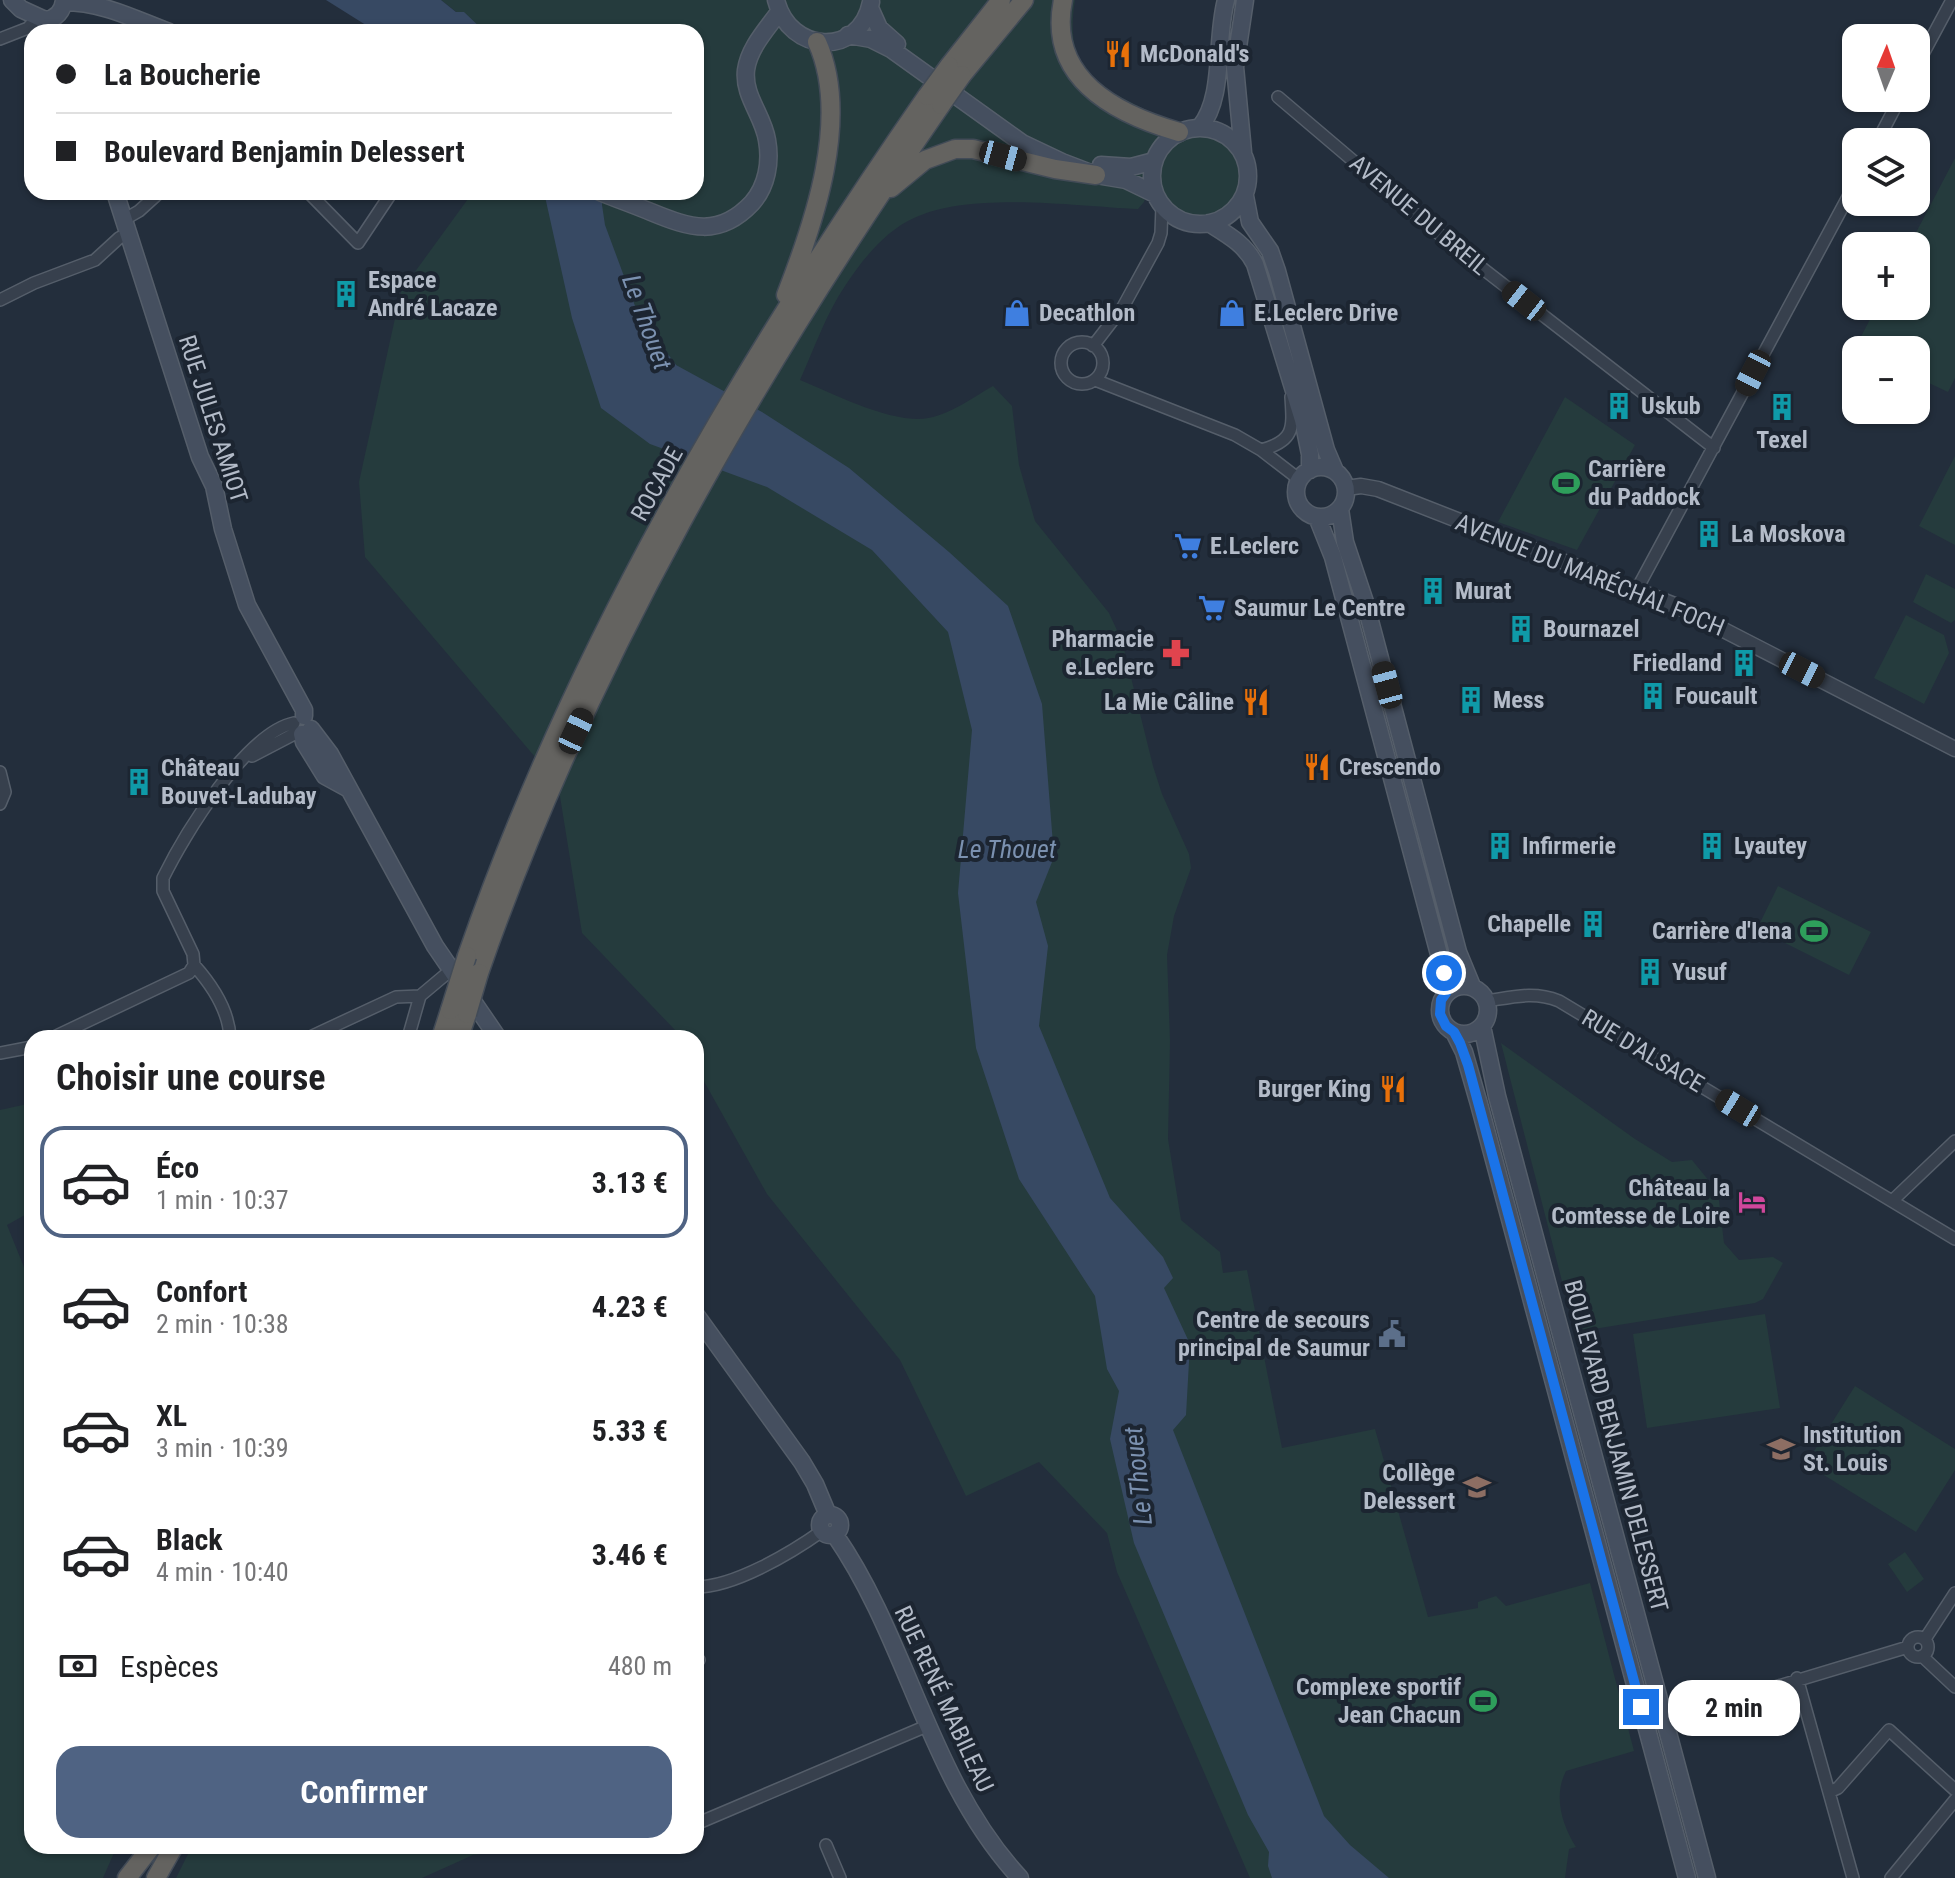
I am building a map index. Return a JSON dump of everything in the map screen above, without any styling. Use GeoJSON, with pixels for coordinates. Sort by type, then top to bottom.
{"type":"FeatureCollection","features":[{"type":"Feature","properties":{"kind":"highway","name":"ROCADE"},"geometry":{"type":"LineString","coordinates":[[446,1030],[458,1012],[467,956],[533,785],[644,577],[765,362],[769,338],[837,230],[934,101],[1001,0]]}},
{"type":"Feature","properties":{"kind":"highway"},"geometry":{"type":"LineString","coordinates":[[956,70],[1024,0]]}},
{"type":"Feature","properties":{"kind":"highway"},"geometry":{"type":"LineString","coordinates":[[1063,0],[1061,23],[1068,56],[1085,85],[1113,107],[1146,123],[1179,132]]}},
{"type":"Feature","properties":{"kind":"highway"},"geometry":{"type":"LineString","coordinates":[[769,338],[806,244],[824,172],[829,81],[817,42]]}},
{"type":"Feature","properties":{"kind":"highway"},"geometry":{"type":"LineString","coordinates":[[765,362],[873,203],[934,101]]}},
{"type":"Feature","properties":{"kind":"highway"},"geometry":{"type":"LineString","coordinates":[[873,203],[925,160],[955,149],[973,149],[1055,169],[1096,175]]}},
{"type":"Feature","properties":{"kind":"highway"},"geometry":{"type":"LineString","coordinates":[[459,1030],[458,1012],[479,973],[557,771],[644,577]]}},
{"type":"Feature","properties":{"kind":"highway"},"geometry":{"type":"LineString","coordinates":[[127,1878],[146,1854]]}},
{"type":"Feature","properties":{"kind":"highway"},"geometry":{"type":"LineString","coordinates":[[136,1878],[148,1854]]}},
{"type":"Feature","properties":{"kind":"highway"},"geometry":{"type":"LineString","coordinates":[[156,1878],[170,1854]]}},
{"type":"Feature","properties":{"kind":"main road"},"geometry":{"type":"LineString","coordinates":[[12,0],[48,23],[60,12],[64,1],[104,6],[149,24]]}},
{"type":"Feature","properties":{"kind":"main road"},"geometry":{"type":"LineString","coordinates":[[1200,127],[1211,112],[1216,95],[1218,45],[1226,0]]}},
{"type":"Feature","properties":{"kind":"main road"},"geometry":{"type":"LineString","coordinates":[[1209,223],[1239,242],[1251,255],[1290,375],[1307,440],[1305,475],[1297,495],[1299,503],[1317,517],[1325,517],[1340,509],[1346,499],[1346,488],[1326,450],[1277,271],[1270,251],[1250,222],[1245,196],[1249,174],[1243,152],[1235,67],[1245,0]]}},
{"type":"Feature","properties":{"kind":"main road"},"geometry":{"type":"LineString","coordinates":[[870,4],[879,28],[896,43],[1009,126],[1036,142],[1065,155],[1107,166],[1131,167],[1154,161]]}},
{"type":"Feature","properties":{"kind":"main road"},"geometry":{"type":"LineString","coordinates":[[621,200],[654,213],[686,219],[718,214],[739,202],[752,189],[767,158],[764,127],[746,82],[751,54],[777,6],[795,33],[817,42],[839,40],[858,28],[870,4]]}},
{"type":"Feature","properties":{"kind":"main road"},"geometry":{"type":"LineString","coordinates":[[751,54],[771,39],[795,33]]}},
{"type":"Feature","properties":{"kind":"main road"},"geometry":{"type":"LineString","coordinates":[[848,35],[879,43],[1022,143],[1096,175],[1126,180],[1159,200],[1183,221],[1209,223],[1224,218],[1236,209],[1245,196]]}},
{"type":"Feature","properties":{"kind":"main road"},"geometry":{"type":"LineString","coordinates":[[1159,200],[1152,178],[1154,161],[1159,149],[1179,132],[1210,128],[1229,137],[1243,152]]}},
{"type":"Feature","properties":{"kind":"main road","name":"RUE JULES AMIOT"},"geometry":{"type":"LineString","coordinates":[[118,200],[200,457],[214,486],[242,593],[304,710],[302,727],[330,754],[435,946],[492,1030]]}},
{"type":"Feature","properties":{"kind":"main road"},"geometry":{"type":"LineString","coordinates":[[1305,475],[1322,468],[1335,471]]}},
{"type":"Feature","properties":{"kind":"main road"},"geometry":{"type":"LineString","coordinates":[[1340,509],[1345,542],[1365,602],[1458,952],[1472,986]]}},
{"type":"Feature","properties":{"kind":"main road"},"geometry":{"type":"LineString","coordinates":[[1317,517],[1333,557],[1444,973],[1446,993]]}},
{"type":"Feature","properties":{"kind":"main road"},"geometry":{"type":"LineString","coordinates":[[1458,986],[1472,986],[1487,1001],[1488,1014],[1482,1026],[1469,1034],[1454,1032],[1446,1026],[1440,1014],[1441,1000],[1458,986]]}},
{"type":"Feature","properties":{"kind":"main road","name":"BOULEVARD BENJAMIN DELESSERT"},"geometry":{"type":"LineString","coordinates":[[1482,1026],[1497,1096],[1707,1878]]}},
{"type":"Feature","properties":{"kind":"main road","name":"BOULEVARD BENJAMIN DELESSERT"},"geometry":{"type":"LineString","coordinates":[[1454,1032],[1464,1052],[1475,1091],[1687,1878]]}},
{"type":"Feature","properties":{"kind":"main road","name":"RUE RENÉ MABILEAU"},"geometry":{"type":"LineString","coordinates":[[704,1326],[815,1484],[828,1527],[851,1559],[872,1600],[958,1791],[986,1838],[1020,1878]]}},
{"type":"Feature","properties":{"kind":"street"},"geometry":{"type":"LineString","coordinates":[[1930,41],[1952,0]]}},
{"type":"Feature","properties":{"kind":"street"},"geometry":{"type":"LineString","coordinates":[[0,39],[24,30]]}},
{"type":"Feature","properties":{"kind":"street","name":"AVENUE DU BREIL"},"geometry":{"type":"LineString","coordinates":[[1278,97],[1451,244],[1714,448]]}},
{"type":"Feature","properties":{"kind":"street"},"geometry":{"type":"LineString","coordinates":[[0,300],[41,280],[95,260],[119,238],[151,200]]}},
{"type":"Feature","properties":{"kind":"street"},"geometry":{"type":"LineString","coordinates":[[316,200],[358,243],[387,200]]}},
{"type":"Feature","properties":{"kind":"street"},"geometry":{"type":"LineString","coordinates":[[1093,346],[1130,294],[1161,236],[1159,200]]}},
{"type":"Feature","properties":{"kind":"street"},"geometry":{"type":"LineString","coordinates":[[1637,589],[1842,208]]}},
{"type":"Feature","properties":{"kind":"street"},"geometry":{"type":"LineString","coordinates":[[1095,380],[1103,364],[1100,353],[1093,346],[1080,342],[1073,344],[1065,351],[1061,362],[1062,371],[1071,381],[1081,384],[1095,380],[1235,435],[1305,475]]}},
{"type":"Feature","properties":{"kind":"street"},"geometry":{"type":"LineString","coordinates":[[1261,450],[1280,444],[1290,433],[1290,375]]}},
{"type":"Feature","properties":{"kind":"street","name":"AVENUE DU MARÉCHAL FOCH"},"geometry":{"type":"LineString","coordinates":[[1346,488],[1361,486],[1378,489],[1637,589],[1717,625],[1955,749]]}},
{"type":"Feature","properties":{"kind":"street"},"geometry":{"type":"LineString","coordinates":[[69,1030],[189,973],[194,965],[193,954],[163,891],[163,878],[226,776],[240,760],[274,731],[302,727]]}},
{"type":"Feature","properties":{"kind":"street"},"geometry":{"type":"LineString","coordinates":[[0,772],[5,792],[0,804]]}},
{"type":"Feature","properties":{"kind":"street"},"geometry":{"type":"LineString","coordinates":[[194,965],[211,983],[230,1030]]}},
{"type":"Feature","properties":{"kind":"street"},"geometry":{"type":"LineString","coordinates":[[410,1030],[420,996],[451,970]]}},
{"type":"Feature","properties":{"kind":"street","name":"RUE D'ALSACE"},"geometry":{"type":"LineString","coordinates":[[1487,1001],[1520,994],[1544,995],[1559,1001],[1955,1239]]}},
{"type":"Feature","properties":{"kind":"street"},"geometry":{"type":"LineString","coordinates":[[325,1030],[396,997],[420,996]]}},
{"type":"Feature","properties":{"kind":"street"},"geometry":{"type":"LineString","coordinates":[[0,1053],[24,1048]]}},
{"type":"Feature","properties":{"kind":"street"},"geometry":{"type":"LineString","coordinates":[[1892,1201],[1955,1141]]}},
{"type":"Feature","properties":{"kind":"street"},"geometry":{"type":"LineString","coordinates":[[704,1586],[744,1576],[828,1527]]}},
{"type":"Feature","properties":{"kind":"street"},"geometry":{"type":"LineString","coordinates":[[1925,1639],[1955,1593]]}},
{"type":"Feature","properties":{"kind":"street"},"geometry":{"type":"LineString","coordinates":[[1646,1726],[1908,1647],[1914,1637],[1925,1639]]}},
{"type":"Feature","properties":{"kind":"street"},"geometry":{"type":"LineString","coordinates":[[1922,1656],[1929,1648],[1925,1639]]}},
{"type":"Feature","properties":{"kind":"street"},"geometry":{"type":"LineString","coordinates":[[1908,1647],[1913,1656],[1922,1656],[1955,1687]]}},
{"type":"Feature","properties":{"kind":"street"},"geometry":{"type":"LineString","coordinates":[[1797,1678],[1853,1878]]}},
{"type":"Feature","properties":{"kind":"street"},"geometry":{"type":"LineString","coordinates":[[704,1821],[929,1725]]}},
{"type":"Feature","properties":{"kind":"street"},"geometry":{"type":"LineString","coordinates":[[1829,1792],[1838,1788],[1889,1730],[1955,1790]]}},
{"type":"Feature","properties":{"kind":"street"},"geometry":{"type":"LineString","coordinates":[[1891,1878],[1955,1800]]}},
{"type":"Feature","properties":{"kind":"street"},"geometry":{"type":"LineString","coordinates":[[826,1845],[840,1878]]}},
{"type":"Feature","properties":{"kind":"green space"},"geometry":{"type":"Polygon","coordinates":[[[441,0],[1075,0],[1075,46],[1090,75],[1119,96],[1159,116],[1160,135],[1144,202],[1138,209],[993,202],[937,210],[893,230],[867,256],[838,297],[800,380],[858,405],[905,418],[938,416],[993,386],[1012,406],[1019,465],[1035,521],[1109,613],[1122,641],[1153,766],[1189,854],[1191,868],[1174,916],[1167,955],[1170,1041],[1168,1139],[1181,1220],[1220,1252],[1223,1273],[1247,1270],[1282,1448],[1375,1429],[1428,1617],[1478,1608],[1478,1602],[1496,1596],[1506,1606],[1590,1583],[1634,1751],[1566,1771],[1560,1790],[1561,1810],[1576,1847],[1569,1849],[1565,1878],[1250,1878],[1117,1572],[1107,1533],[1039,1462],[966,1496],[900,1360],[767,1194],[704,1081],[704,1030],[675,1030],[582,933],[558,784],[365,557],[359,482],[401,291],[467,200],[704,200],[704,24],[472,24],[441,0]]]}},
{"type":"Feature","properties":{"kind":"green space"},"geometry":{"type":"Polygon","coordinates":[[[1200,135],[1216,138],[1229,147],[1238,160],[1241,176],[1238,192],[1229,205],[1216,214],[1200,217],[1184,214],[1171,205],[1162,192],[1159,176],[1162,160],[1171,147],[1184,138],[1200,135]]]}},
{"type":"Feature","properties":{"kind":"green space"},"geometry":{"type":"Polygon","coordinates":[[[1955,158],[1955,378],[1948,392],[1930,384],[1930,336],[1861,336],[1870,320],[1930,320],[1930,232],[1916,232],[1925,216],[1930,216],[1930,206],[1955,158]]]}},
{"type":"Feature","properties":{"kind":"green space","name":"Carrière du Paddock"},"geometry":{"type":"Polygon","coordinates":[[[1565,397],[1635,445],[1577,550],[1498,522],[1565,397]]]}},
{"type":"Feature","properties":{"kind":"green space"},"geometry":{"type":"Polygon","coordinates":[[[1955,456],[1955,545],[1919,526],[1955,456]]]}},
{"type":"Feature","properties":{"kind":"green space"},"geometry":{"type":"Polygon","coordinates":[[[1926,574],[1955,589],[1955,620],[1951,623],[1913,602],[1926,574]]]}},
{"type":"Feature","properties":{"kind":"green space"},"geometry":{"type":"Polygon","coordinates":[[[1906,615],[1944,635],[1949,653],[1924,704],[1874,678],[1906,615]]]}},
{"type":"Feature","properties":{"kind":"green space","name":"Carrière d'Iena"},"geometry":{"type":"Polygon","coordinates":[[[1778,886],[1871,932],[1849,975],[1757,929],[1778,886]]]}},
{"type":"Feature","properties":{"kind":"green space"},"geometry":{"type":"Polygon","coordinates":[[[1501,1043],[1672,1162],[1692,1160],[1718,1192],[1724,1243],[1739,1260],[1773,1257],[1783,1263],[1763,1299],[1755,1303],[1575,1332],[1501,1043]]]}},
{"type":"Feature","properties":{"kind":"green space"},"geometry":{"type":"Polygon","coordinates":[[[24,1105],[24,1215],[7,1225],[24,1267],[24,1854],[114,1854],[103,1878],[0,1878],[0,1110],[24,1105]]]}},
{"type":"Feature","properties":{"kind":"green space"},"geometry":{"type":"Polygon","coordinates":[[[1765,1314],[1780,1408],[1647,1428],[1633,1334],[1765,1314]]]}},
{"type":"Feature","properties":{"kind":"green space"},"geometry":{"type":"Polygon","coordinates":[[[1855,1386],[1955,1449],[1955,1470],[1916,1532],[1806,1464],[1855,1386]]]}},
{"type":"Feature","properties":{"kind":"green space"},"geometry":{"type":"Polygon","coordinates":[[[1905,1552],[1924,1579],[1907,1592],[1888,1564],[1905,1552]]]}},
{"type":"Feature","properties":{"kind":"green space"},"geometry":{"type":"Polygon","coordinates":[[[188,1854],[482,1854],[422,1878],[176,1878],[188,1854]]]}},
{"type":"Feature","properties":{"kind":"water"},"geometry":{"type":"Polygon","coordinates":[[[326,0],[441,0],[456,12],[464,12],[477,24],[364,24],[326,0]]]}},
{"type":"Feature","properties":{"kind":"water","name":"Le Thouet"},"geometry":{"type":"Polygon","coordinates":[[[546,200],[602,200],[605,225],[638,314],[676,365],[762,412],[849,468],[1008,606],[1042,704],[1054,857],[1036,902],[1048,946],[1039,1026],[1110,1198],[1163,1257],[1173,1278],[1164,1288],[1190,1344],[1186,1415],[1173,1430],[1324,1816],[1350,1845],[1389,1878],[1272,1878],[1268,1866],[1269,1852],[1248,1815],[1134,1543],[1110,1439],[1119,1391],[1107,1369],[1095,1296],[1019,1179],[976,1048],[958,893],[972,730],[948,632],[872,550],[767,487],[650,444],[601,408],[572,318],[546,200]]]}},
{"type":"Feature","properties":{"kind":"place","name":"McDonald's"},"geometry":{"type":"Point","coordinates":[1118,54]}},
{"type":"Feature","properties":{"kind":"place","name":"Espace André Lacaze"},"geometry":{"type":"Point","coordinates":[346,294]}},
{"type":"Feature","properties":{"kind":"place","name":"Decathlon"},"geometry":{"type":"Point","coordinates":[1017,313]}},
{"type":"Feature","properties":{"kind":"place","name":"E.Leclerc Drive"},"geometry":{"type":"Point","coordinates":[1232,313]}},
{"type":"Feature","properties":{"kind":"place","name":"Uskub"},"geometry":{"type":"Point","coordinates":[1619,406]}},
{"type":"Feature","properties":{"kind":"place","name":"Texel"},"geometry":{"type":"Point","coordinates":[1782,407]}},
{"type":"Feature","properties":{"kind":"place","name":"Carrière du Paddock"},"geometry":{"type":"Point","coordinates":[1566,483]}},
{"type":"Feature","properties":{"kind":"place","name":"La Moskova"},"geometry":{"type":"Point","coordinates":[1709,534]}},
{"type":"Feature","properties":{"kind":"place","name":"E.Leclerc"},"geometry":{"type":"Point","coordinates":[1188,546]}},
{"type":"Feature","properties":{"kind":"place","name":"Murat"},"geometry":{"type":"Point","coordinates":[1433,591]}},
{"type":"Feature","properties":{"kind":"place","name":"Saumur Le Centre"},"geometry":{"type":"Point","coordinates":[1212,608]}},
{"type":"Feature","properties":{"kind":"place","name":"Bournazel"},"geometry":{"type":"Point","coordinates":[1521,629]}},
{"type":"Feature","properties":{"kind":"place","name":"Pharmacie e.Leclerc"},"geometry":{"type":"Point","coordinates":[1176,653]}},
{"type":"Feature","properties":{"kind":"place","name":"Friedland"},"geometry":{"type":"Point","coordinates":[1744,663]}},
{"type":"Feature","properties":{"kind":"place","name":"Foucault"},"geometry":{"type":"Point","coordinates":[1653,696]}},
{"type":"Feature","properties":{"kind":"place","name":"Mess"},"geometry":{"type":"Point","coordinates":[1471,700]}},
{"type":"Feature","properties":{"kind":"place","name":"La Mie Câline"},"geometry":{"type":"Point","coordinates":[1256,702]}},
{"type":"Feature","properties":{"kind":"place","name":"Crescendo"},"geometry":{"type":"Point","coordinates":[1317,767]}},
{"type":"Feature","properties":{"kind":"place","name":"Château Bouvet-Ladubay"},"geometry":{"type":"Point","coordinates":[139,782]}},
{"type":"Feature","properties":{"kind":"place","name":"Infirmerie"},"geometry":{"type":"Point","coordinates":[1500,846]}},
{"type":"Feature","properties":{"kind":"place","name":"Lyautey"},"geometry":{"type":"Point","coordinates":[1712,846]}},
{"type":"Feature","properties":{"kind":"place","name":"Chapelle"},"geometry":{"type":"Point","coordinates":[1593,924]}},
{"type":"Feature","properties":{"kind":"place","name":"Carrière d'Iena"},"geometry":{"type":"Point","coordinates":[1814,931]}},
{"type":"Feature","properties":{"kind":"place","name":"Yusuf"},"geometry":{"type":"Point","coordinates":[1650,972]}},
{"type":"Feature","properties":{"kind":"place","name":"Burger King"},"geometry":{"type":"Point","coordinates":[1393,1089]}},
{"type":"Feature","properties":{"kind":"place","name":"Château la Comtesse de Loire"},"geometry":{"type":"Point","coordinates":[1752,1202]}},
{"type":"Feature","properties":{"kind":"place","name":"Centre de secours principal de Saumur"},"geometry":{"type":"Point","coordinates":[1392,1334]}},
{"type":"Feature","properties":{"kind":"place","name":"Institution St. Louis"},"geometry":{"type":"Point","coordinates":[1781,1449]}},
{"type":"Feature","properties":{"kind":"place","name":"Collège Delessert"},"geometry":{"type":"Point","coordinates":[1477,1487]}},
{"type":"Feature","properties":{"kind":"place","name":"Complexe sportif Jean Chacun"},"geometry":{"type":"Point","coordinates":[1483,1701]}},
{"type":"Feature","properties":{"kind":"route"},"geometry":{"type":"LineString","coordinates":[[1444,973],[1446,993],[1441,1000],[1440,1014],[1446,1026],[1454,1032],[1468,1065],[1641,1707]]}}]}
